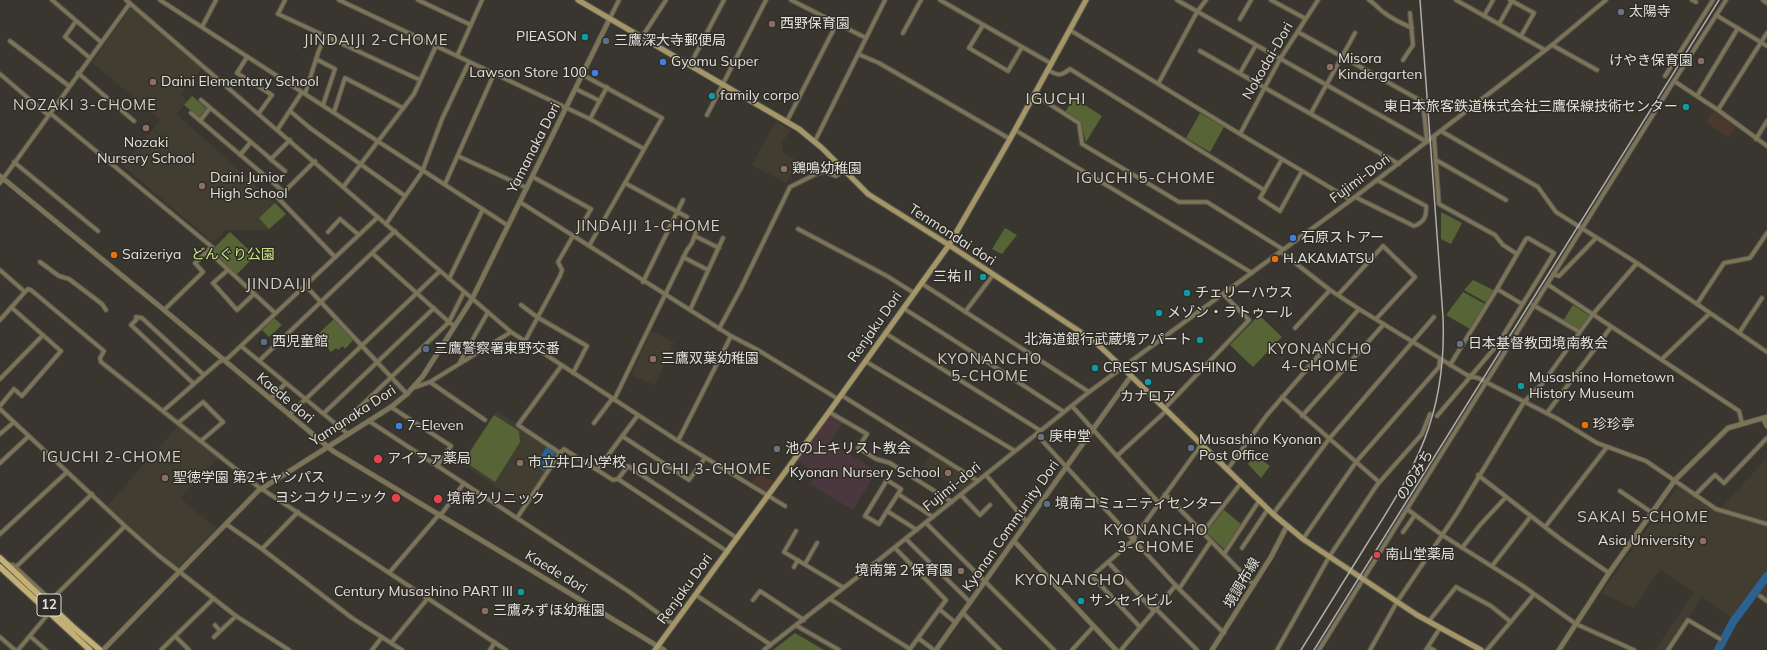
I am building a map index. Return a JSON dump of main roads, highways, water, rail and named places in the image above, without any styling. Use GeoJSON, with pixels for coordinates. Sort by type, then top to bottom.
{"type":"FeatureCollection","features":[{"type":"Feature","properties":{"kind":"main road","name":"Tenmondai dori"},"geometry":{"type":"LineString","coordinates":[[578,0],[787,121],[815,141],[868,194],[949,245],[1092,340],[1123,368],[1268,510],[1303,539],[1397,602],[1440,628],[1481,650]]}},
{"type":"Feature","properties":{"kind":"main road","name":"Renjaku Dori"},"geometry":{"type":"LineString","coordinates":[[656,648],[728,552],[949,245],[1035,95],[1086,0]]}},
{"type":"Feature","properties":{"kind":"main road","name":"12"},"geometry":{"type":"LineString","coordinates":[[0,558],[90,650]]}},
{"type":"Feature","properties":{"kind":"main road","name":"12"},"geometry":{"type":"LineString","coordinates":[[0,567],[51,611],[100,650]]}},
{"type":"Feature","properties":{"kind":"water"},"geometry":{"type":"Polygon","coordinates":[[[547,446],[556,452],[544,471],[535,465],[547,446]]]}},
{"type":"Feature","properties":{"kind":"waterway"},"geometry":{"type":"LineString","coordinates":[[1718,650],[1733,622],[1767,576]]}},
{"type":"Feature","properties":{"kind":"railway"},"geometry":{"type":"LineString","coordinates":[[1301,650],[1383,518],[1413,465],[1425,439],[1434,412],[1440,383],[1443,352],[1443,317],[1420,0]]}},
{"type":"Feature","properties":{"kind":"railway"},"geometry":{"type":"LineString","coordinates":[[1314,650],[1719,0]]}},
{"type":"Feature","properties":{"kind":"place","name":"太陽寺"},"geometry":{"type":"Point","coordinates":[1621,12]}},
{"type":"Feature","properties":{"kind":"place","name":"西野保育園"},"geometry":{"type":"Point","coordinates":[772,24]}},
{"type":"Feature","properties":{"kind":"place","name":"PIEASON"},"geometry":{"type":"Point","coordinates":[585,37]}},
{"type":"Feature","properties":{"kind":"place","name":"三鷹深大寺郵便局"},"geometry":{"type":"Point","coordinates":[606,41]}},
{"type":"Feature","properties":{"kind":"place","name":"けやき保育園"},"geometry":{"type":"Point","coordinates":[1701,61]}},
{"type":"Feature","properties":{"kind":"place","name":"Gyomu Super"},"geometry":{"type":"Point","coordinates":[663,62]}},
{"type":"Feature","properties":{"kind":"place","name":"Misora Kindergarten"},"geometry":{"type":"Point","coordinates":[1330,67]}},
{"type":"Feature","properties":{"kind":"place","name":"Lawson Store 100"},"geometry":{"type":"Point","coordinates":[595,73]}},
{"type":"Feature","properties":{"kind":"place","name":"Daini Elementary School"},"geometry":{"type":"Point","coordinates":[153,82]}},
{"type":"Feature","properties":{"kind":"place","name":"family corpo"},"geometry":{"type":"Point","coordinates":[712,96]}},
{"type":"Feature","properties":{"kind":"place","name":"東日本旅客鉄道株式会社三鷹保線技術センター"},"geometry":{"type":"Point","coordinates":[1686,107]}},
{"type":"Feature","properties":{"kind":"place","name":"Nozaki Nursery School"},"geometry":{"type":"Point","coordinates":[146,128]}},
{"type":"Feature","properties":{"kind":"place","name":"鶏鳴幼稚園"},"geometry":{"type":"Point","coordinates":[784,169]}},
{"type":"Feature","properties":{"kind":"place","name":"Daini Junior High School"},"geometry":{"type":"Point","coordinates":[202,186]}},
{"type":"Feature","properties":{"kind":"place","name":"石原ストアー"},"geometry":{"type":"Point","coordinates":[1293,238]}},
{"type":"Feature","properties":{"kind":"place","name":"Saizeriya"},"geometry":{"type":"Point","coordinates":[114,255]}},
{"type":"Feature","properties":{"kind":"place","name":"H.AKAMATSU"},"geometry":{"type":"Point","coordinates":[1275,259]}},
{"type":"Feature","properties":{"kind":"place","name":"三祐Ⅱ"},"geometry":{"type":"Point","coordinates":[983,277]}},
{"type":"Feature","properties":{"kind":"place","name":"チェリーハウス"},"geometry":{"type":"Point","coordinates":[1187,293]}},
{"type":"Feature","properties":{"kind":"place","name":"メゾン・ラトゥール"},"geometry":{"type":"Point","coordinates":[1159,313]}},
{"type":"Feature","properties":{"kind":"place","name":"北海道銀行武蔵境アパート"},"geometry":{"type":"Point","coordinates":[1200,340]}},
{"type":"Feature","properties":{"kind":"place","name":"西児童館"},"geometry":{"type":"Point","coordinates":[264,342]}},
{"type":"Feature","properties":{"kind":"place","name":"日本基督教団境南教会"},"geometry":{"type":"Point","coordinates":[1460,344]}},
{"type":"Feature","properties":{"kind":"place","name":"三鷹警察署東野交番"},"geometry":{"type":"Point","coordinates":[426,349]}},
{"type":"Feature","properties":{"kind":"place","name":"三鷹双葉幼稚園"},"geometry":{"type":"Point","coordinates":[653,359]}},
{"type":"Feature","properties":{"kind":"place","name":"CREST MUSASHINO"},"geometry":{"type":"Point","coordinates":[1095,368]}},
{"type":"Feature","properties":{"kind":"place","name":"カナロア"},"geometry":{"type":"Point","coordinates":[1148,382]}},
{"type":"Feature","properties":{"kind":"place","name":"Musashino Hometown History Museum"},"geometry":{"type":"Point","coordinates":[1521,386]}},
{"type":"Feature","properties":{"kind":"place","name":"珍珍亭"},"geometry":{"type":"Point","coordinates":[1585,425]}},
{"type":"Feature","properties":{"kind":"place","name":"7-Eleven"},"geometry":{"type":"Point","coordinates":[399,426]}},
{"type":"Feature","properties":{"kind":"place","name":"庚申堂"},"geometry":{"type":"Point","coordinates":[1041,437]}},
{"type":"Feature","properties":{"kind":"place","name":"Musashino Kyonan Post Office"},"geometry":{"type":"Point","coordinates":[1191,448]}},
{"type":"Feature","properties":{"kind":"place","name":"池の上キリスト教会"},"geometry":{"type":"Point","coordinates":[777,449]}},
{"type":"Feature","properties":{"kind":"place","name":"アイファ薬局"},"geometry":{"type":"Point","coordinates":[378,459]}},
{"type":"Feature","properties":{"kind":"place","name":"市立井口小学校"},"geometry":{"type":"Point","coordinates":[520,463]}},
{"type":"Feature","properties":{"kind":"place","name":"Kyonan Nursery School"},"geometry":{"type":"Point","coordinates":[948,473]}},
{"type":"Feature","properties":{"kind":"place","name":"聖徳学園 第2キャンパス"},"geometry":{"type":"Point","coordinates":[165,478]}},
{"type":"Feature","properties":{"kind":"place","name":"ヨシコクリニック"},"geometry":{"type":"Point","coordinates":[396,498]}},
{"type":"Feature","properties":{"kind":"place","name":"境南クリニック"},"geometry":{"type":"Point","coordinates":[438,499]}},
{"type":"Feature","properties":{"kind":"place","name":"境南コミュニティセンター"},"geometry":{"type":"Point","coordinates":[1047,504]}},
{"type":"Feature","properties":{"kind":"place","name":"Asia University"},"geometry":{"type":"Point","coordinates":[1703,541]}},
{"type":"Feature","properties":{"kind":"place","name":"南山堂薬局"},"geometry":{"type":"Point","coordinates":[1377,555]}},
{"type":"Feature","properties":{"kind":"place","name":"境南第２保育園"},"geometry":{"type":"Point","coordinates":[961,571]}},
{"type":"Feature","properties":{"kind":"place","name":"Century Musashino PART III"},"geometry":{"type":"Point","coordinates":[521,592]}},
{"type":"Feature","properties":{"kind":"place","name":"サンセイビル"},"geometry":{"type":"Point","coordinates":[1081,601]}},
{"type":"Feature","properties":{"kind":"place","name":"三鷹みずほ幼稚園"},"geometry":{"type":"Point","coordinates":[485,611]}},
{"type":"Feature","properties":{"kind":"district","name":"JINDAIJI 2-CHOME"},"geometry":{"type":"Point","coordinates":[376,40]}},
{"type":"Feature","properties":{"kind":"district","name":"IGUCHI"},"geometry":{"type":"Point","coordinates":[1056,99]}},
{"type":"Feature","properties":{"kind":"district","name":"NOZAKI 3-CHOME"},"geometry":{"type":"Point","coordinates":[85,105]}},
{"type":"Feature","properties":{"kind":"district","name":"IGUCHI 5-CHOME"},"geometry":{"type":"Point","coordinates":[1146,178]}},
{"type":"Feature","properties":{"kind":"district","name":"JINDAIJI 1-CHOME"},"geometry":{"type":"Point","coordinates":[648,226]}},
{"type":"Feature","properties":{"kind":"district","name":"JINDAIJI"},"geometry":{"type":"Point","coordinates":[279,284]}},
{"type":"Feature","properties":{"kind":"district","name":"KYONANCHO 4-CHOME"},"geometry":{"type":"Point","coordinates":[1320,358]}},
{"type":"Feature","properties":{"kind":"district","name":"KYONANCHO 5-CHOME"},"geometry":{"type":"Point","coordinates":[990,368]}},
{"type":"Feature","properties":{"kind":"district","name":"IGUCHI 2-CHOME"},"geometry":{"type":"Point","coordinates":[112,457]}},
{"type":"Feature","properties":{"kind":"district","name":"IGUCHI 3-CHOME"},"geometry":{"type":"Point","coordinates":[702,469]}},
{"type":"Feature","properties":{"kind":"district","name":"SAKAI 5-CHOME"},"geometry":{"type":"Point","coordinates":[1643,517]}},
{"type":"Feature","properties":{"kind":"district","name":"KYONANCHO 3-CHOME"},"geometry":{"type":"Point","coordinates":[1156,538]}},
{"type":"Feature","properties":{"kind":"district","name":"KYONANCHO"},"geometry":{"type":"Point","coordinates":[1070,580]}},
{"type":"Feature","properties":{"kind":"park label","name":"どんぐり公園"},"geometry":{"type":"Point","coordinates":[233,255]}}]}
